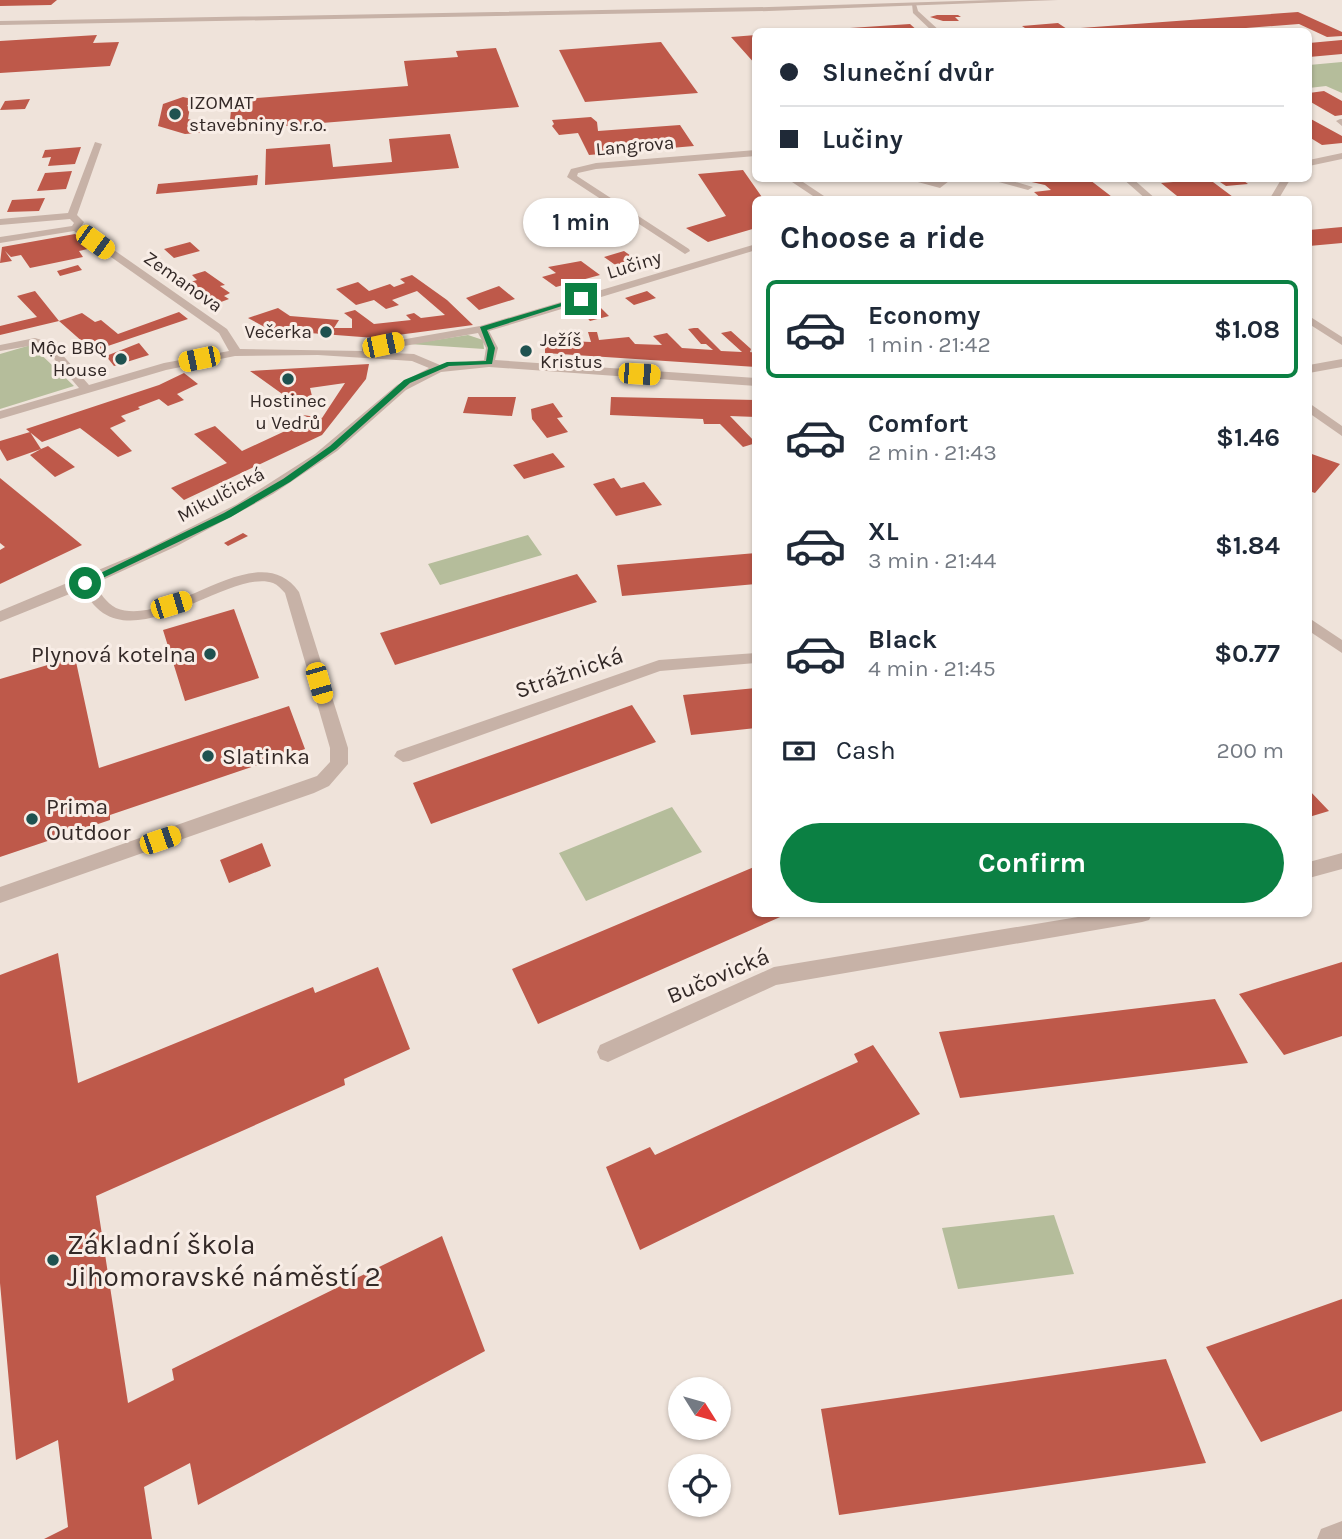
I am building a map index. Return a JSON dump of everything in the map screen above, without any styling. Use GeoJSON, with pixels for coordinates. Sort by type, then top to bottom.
{"type":"FeatureCollection","features":[{"type":"Feature","properties":{"kind":"street"},"geometry":{"type":"LineString","coordinates":[[0,23],[1055,0]]}},
{"type":"Feature","properties":{"kind":"street"},"geometry":{"type":"LineString","coordinates":[[914,5],[915,12],[933,28]]}},
{"type":"Feature","properties":{"kind":"street"},"geometry":{"type":"LineString","coordinates":[[72,216],[98,144]]}},
{"type":"Feature","properties":{"kind":"street","name":"Langrova"},"geometry":{"type":"LineString","coordinates":[[685,251],[572,177],[573,171],[596,166],[752,153]]}},
{"type":"Feature","properties":{"kind":"street"},"geometry":{"type":"LineString","coordinates":[[1312,160],[1337,156]]}},
{"type":"Feature","properties":{"kind":"street"},"geometry":{"type":"LineString","coordinates":[[796,182],[820,196]]}},
{"type":"Feature","properties":{"kind":"street"},"geometry":{"type":"LineString","coordinates":[[924,182],[940,186],[944,182]]}},
{"type":"Feature","properties":{"kind":"street"},"geometry":{"type":"LineString","coordinates":[[1006,182],[1028,187]]}},
{"type":"Feature","properties":{"kind":"street"},"geometry":{"type":"LineString","coordinates":[[1131,182],[1148,196]]}},
{"type":"Feature","properties":{"kind":"street"},"geometry":{"type":"LineString","coordinates":[[0,222],[72,216],[79,222],[76,228],[0,240]]}},
{"type":"Feature","properties":{"kind":"street","name":"Zemanova"},"geometry":{"type":"LineString","coordinates":[[76,228],[227,334],[235,353]]}},
{"type":"Feature","properties":{"kind":"street","name":"Lučiny"},"geometry":{"type":"LineString","coordinates":[[345,353],[482,329],[752,248]]}},
{"type":"Feature","properties":{"kind":"street"},"geometry":{"type":"LineString","coordinates":[[1312,321],[1342,342]]}},
{"type":"Feature","properties":{"kind":"street"},"geometry":{"type":"LineString","coordinates":[[482,329],[492,348],[489,363]]}},
{"type":"Feature","properties":{"kind":"street"},"geometry":{"type":"LineString","coordinates":[[0,348],[35,341],[48,345],[86,389]]}},
{"type":"Feature","properties":{"kind":"street"},"geometry":{"type":"LineString","coordinates":[[0,415],[172,365],[235,353],[345,353],[414,358],[436,368],[463,362],[489,363],[752,382]]}},
{"type":"Feature","properties":{"kind":"street"},"geometry":{"type":"LineString","coordinates":[[1312,368],[1342,363]]}},
{"type":"Feature","properties":{"kind":"street","name":"Mikulčická"},"geometry":{"type":"LineString","coordinates":[[0,617],[85,583],[227,515],[286,480],[333,447],[401,386],[436,368]]}},
{"type":"Feature","properties":{"kind":"street"},"geometry":{"type":"LineString","coordinates":[[1312,409],[1342,432]]}},
{"type":"Feature","properties":{"kind":"street"},"geometry":{"type":"LineString","coordinates":[[0,895],[308,788],[330,775],[340,760],[292,592],[281,580],[259,578],[149,612],[123,615],[105,607],[85,583]]}},
{"type":"Feature","properties":{"kind":"street"},"geometry":{"type":"LineString","coordinates":[[1312,625],[1342,648]]}},
{"type":"Feature","properties":{"kind":"street","name":"Strážnická"},"geometry":{"type":"LineString","coordinates":[[403,756],[659,666],[752,658]]}},
{"type":"Feature","properties":{"kind":"street"},"geometry":{"type":"LineString","coordinates":[[1312,869],[1342,861]]}},
{"type":"Feature","properties":{"kind":"street","name":"Bučovická"},"geometry":{"type":"LineString","coordinates":[[608,1052],[774,976],[1124,917]]}},
{"type":"Feature","properties":{"kind":"street"},"geometry":{"type":"LineString","coordinates":[[1331,1539],[1342,1535]]}},
{"type":"Feature","properties":{"kind":"green space"},"geometry":{"type":"Polygon","coordinates":[[[1342,62],[1342,93],[1326,86],[1312,88],[1312,65],[1342,62]]]}},
{"type":"Feature","properties":{"kind":"green space"},"geometry":{"type":"Polygon","coordinates":[[[468,335],[483,340],[484,349],[409,344],[468,335]]]}},
{"type":"Feature","properties":{"kind":"green space"},"geometry":{"type":"Polygon","coordinates":[[[31,345],[74,386],[0,409],[0,354],[31,345]]]}},
{"type":"Feature","properties":{"kind":"green space"},"geometry":{"type":"Polygon","coordinates":[[[528,535],[542,555],[440,585],[428,564],[528,535]]]}},
{"type":"Feature","properties":{"kind":"green space"},"geometry":{"type":"Polygon","coordinates":[[[672,807],[702,852],[586,901],[559,853],[672,807]]]}},
{"type":"Feature","properties":{"kind":"green space"},"geometry":{"type":"Polygon","coordinates":[[[1054,1215],[1074,1274],[958,1289],[942,1228],[1054,1215]]]}},
{"type":"Feature","properties":{"kind":"building"},"geometry":{"type":"Polygon","coordinates":[[[0,0],[57,0],[51,5],[0,6],[0,0]]]}},
{"type":"Feature","properties":{"kind":"building"},"geometry":{"type":"Polygon","coordinates":[[[1298,12],[1342,32],[1342,36],[1327,37],[1299,24],[1246,28],[1081,28],[1298,12]]]}},
{"type":"Feature","properties":{"kind":"building"},"geometry":{"type":"Polygon","coordinates":[[[937,15],[961,17],[955,17],[959,21],[943,21],[930,17],[937,15]]]}},
{"type":"Feature","properties":{"kind":"building"},"geometry":{"type":"Polygon","coordinates":[[[1058,23],[1066,28],[1022,26],[1058,23]]]}},
{"type":"Feature","properties":{"kind":"building"},"geometry":{"type":"Polygon","coordinates":[[[910,24],[914,28],[850,28],[910,24]]]}},
{"type":"Feature","properties":{"kind":"building"},"geometry":{"type":"Polygon","coordinates":[[[97,35],[93,43],[119,42],[110,66],[0,73],[0,41],[97,35]]]}},
{"type":"Feature","properties":{"kind":"building"},"geometry":{"type":"Polygon","coordinates":[[[752,35],[752,61],[731,37],[752,35]]]}},
{"type":"Feature","properties":{"kind":"building"},"geometry":{"type":"Polygon","coordinates":[[[1342,40],[1342,54],[1312,57],[1312,43],[1342,40]]]}},
{"type":"Feature","properties":{"kind":"building"},"geometry":{"type":"Polygon","coordinates":[[[661,42],[698,93],[585,102],[559,50],[661,42]]]}},
{"type":"Feature","properties":{"kind":"building"},"geometry":{"type":"Polygon","coordinates":[[[496,48],[519,107],[185,134],[158,126],[163,104],[183,97],[192,99],[187,106],[190,107],[188,119],[202,123],[230,120],[232,100],[408,86],[404,61],[458,57],[456,51],[496,48]]]}},
{"type":"Feature","properties":{"kind":"building"},"geometry":{"type":"Polygon","coordinates":[[[1324,91],[1342,101],[1342,115],[1335,116],[1312,103],[1312,93],[1324,91]]]}},
{"type":"Feature","properties":{"kind":"building"},"geometry":{"type":"Polygon","coordinates":[[[30,99],[25,109],[0,110],[5,101],[30,99]]]}},
{"type":"Feature","properties":{"kind":"building"},"geometry":{"type":"Polygon","coordinates":[[[591,117],[597,122],[598,131],[680,125],[694,146],[589,155],[578,133],[559,135],[552,126],[552,120],[591,117]]]}},
{"type":"Feature","properties":{"kind":"building"},"geometry":{"type":"Polygon","coordinates":[[[1312,120],[1342,136],[1342,143],[1322,145],[1312,139],[1312,120]]]}},
{"type":"Feature","properties":{"kind":"building"},"geometry":{"type":"Polygon","coordinates":[[[450,134],[459,168],[265,185],[266,149],[330,144],[333,167],[392,162],[389,139],[450,134]]]}},
{"type":"Feature","properties":{"kind":"building"},"geometry":{"type":"Polygon","coordinates":[[[81,147],[75,164],[48,166],[51,157],[42,158],[45,150],[81,147]]]}},
{"type":"Feature","properties":{"kind":"building"},"geometry":{"type":"Polygon","coordinates":[[[743,170],[761,196],[752,196],[752,229],[708,242],[686,228],[726,216],[698,174],[743,170]]]}},
{"type":"Feature","properties":{"kind":"building"},"geometry":{"type":"Polygon","coordinates":[[[72,171],[66,189],[37,191],[45,173],[72,171]]]}},
{"type":"Feature","properties":{"kind":"building"},"geometry":{"type":"Polygon","coordinates":[[[258,175],[257,185],[156,194],[158,184],[258,175]]]}},
{"type":"Feature","properties":{"kind":"building"},"geometry":{"type":"Polygon","coordinates":[[[1032,182],[1093,182],[1111,196],[1038,196],[1034,192],[1051,190],[1045,185],[1032,182]]]}},
{"type":"Feature","properties":{"kind":"building"},"geometry":{"type":"Polygon","coordinates":[[[1213,182],[1232,196],[1177,196],[1161,183],[1213,182]]]}},
{"type":"Feature","properties":{"kind":"building"},"geometry":{"type":"Polygon","coordinates":[[[1220,182],[1248,184],[1226,186],[1220,182]]]}},
{"type":"Feature","properties":{"kind":"building"},"geometry":{"type":"Polygon","coordinates":[[[45,198],[39,211],[7,212],[12,200],[45,198]]]}},
{"type":"Feature","properties":{"kind":"building"},"geometry":{"type":"Polygon","coordinates":[[[1342,227],[1342,243],[1312,246],[1312,230],[1342,227]]]}},
{"type":"Feature","properties":{"kind":"building"},"geometry":{"type":"Polygon","coordinates":[[[75,234],[92,248],[79,251],[83,257],[30,268],[21,255],[11,257],[5,251],[12,261],[0,263],[2,247],[75,234]]]}},
{"type":"Feature","properties":{"kind":"building"},"geometry":{"type":"Polygon","coordinates":[[[190,242],[200,251],[174,258],[164,249],[190,242]]]}},
{"type":"Feature","properties":{"kind":"building"},"geometry":{"type":"Polygon","coordinates":[[[624,251],[641,263],[621,269],[604,257],[624,251]]]}},
{"type":"Feature","properties":{"kind":"building"},"geometry":{"type":"Polygon","coordinates":[[[581,261],[600,275],[556,287],[542,277],[556,273],[548,267],[581,261]]]}},
{"type":"Feature","properties":{"kind":"building"},"geometry":{"type":"Polygon","coordinates":[[[78,265],[82,270],[60,276],[57,271],[78,265]]]}},
{"type":"Feature","properties":{"kind":"building"},"geometry":{"type":"Polygon","coordinates":[[[205,271],[225,285],[220,286],[230,293],[224,296],[229,299],[213,305],[184,284],[197,280],[192,275],[205,271]]]}},
{"type":"Feature","properties":{"kind":"building"},"geometry":{"type":"Polygon","coordinates":[[[412,275],[447,300],[473,325],[375,338],[270,330],[248,318],[278,308],[290,316],[339,320],[334,328],[352,328],[352,319],[344,313],[355,310],[374,324],[411,320],[406,315],[414,313],[421,318],[445,315],[417,291],[392,300],[399,305],[386,309],[374,300],[356,305],[336,289],[358,282],[369,291],[390,284],[394,287],[405,283],[400,279],[412,275]]]}},
{"type":"Feature","properties":{"kind":"building"},"geometry":{"type":"Polygon","coordinates":[[[499,286],[515,299],[479,310],[466,298],[499,286]]]}},
{"type":"Feature","properties":{"kind":"building"},"geometry":{"type":"Polygon","coordinates":[[[35,291],[59,321],[0,335],[0,326],[37,317],[17,296],[35,291]]]}},
{"type":"Feature","properties":{"kind":"building"},"geometry":{"type":"Polygon","coordinates":[[[647,291],[656,298],[634,305],[625,298],[647,291]]]}},
{"type":"Feature","properties":{"kind":"building"},"geometry":{"type":"Polygon","coordinates":[[[600,307],[609,316],[590,321],[582,312],[600,307]]]}},
{"type":"Feature","properties":{"kind":"building"},"geometry":{"type":"Polygon","coordinates":[[[179,312],[188,319],[93,351],[59,321],[82,313],[95,322],[101,320],[118,334],[179,312]]]}},
{"type":"Feature","properties":{"kind":"building"},"geometry":{"type":"Polygon","coordinates":[[[698,328],[721,351],[742,352],[721,333],[731,331],[751,349],[752,367],[545,353],[545,340],[591,342],[588,332],[597,332],[599,340],[629,337],[635,344],[662,345],[653,336],[667,333],[682,348],[713,350],[706,344],[701,344],[688,329],[698,328]]]}},
{"type":"Feature","properties":{"kind":"building"},"geometry":{"type":"Polygon","coordinates":[[[139,343],[149,355],[114,366],[106,356],[139,343]]]}},
{"type":"Feature","properties":{"kind":"building"},"geometry":{"type":"Polygon","coordinates":[[[369,364],[366,379],[322,435],[184,500],[171,488],[227,463],[194,434],[215,426],[242,451],[311,419],[303,415],[322,418],[345,383],[310,388],[312,396],[292,401],[250,371],[369,364]]]}},
{"type":"Feature","properties":{"kind":"building"},"geometry":{"type":"Polygon","coordinates":[[[184,373],[198,384],[177,394],[184,400],[168,406],[159,399],[121,416],[126,421],[110,428],[132,451],[118,457],[80,428],[42,442],[26,429],[159,385],[184,373]]]}},
{"type":"Feature","properties":{"kind":"building"},"geometry":{"type":"Polygon","coordinates":[[[468,397],[516,397],[512,416],[463,413],[468,397]]]}},
{"type":"Feature","properties":{"kind":"building"},"geometry":{"type":"Polygon","coordinates":[[[611,397],[752,400],[752,417],[730,416],[752,439],[752,444],[743,447],[720,424],[704,424],[703,419],[610,415],[611,397]]]}},
{"type":"Feature","properties":{"kind":"building"},"geometry":{"type":"Polygon","coordinates":[[[553,403],[563,417],[557,418],[568,432],[547,438],[532,419],[531,409],[553,403]]]}},
{"type":"Feature","properties":{"kind":"building"},"geometry":{"type":"Polygon","coordinates":[[[30,432],[41,449],[7,461],[0,449],[0,441],[30,432]]]}},
{"type":"Feature","properties":{"kind":"building"},"geometry":{"type":"Polygon","coordinates":[[[48,446],[75,467],[55,477],[30,455],[48,446]]]}},
{"type":"Feature","properties":{"kind":"building"},"geometry":{"type":"Polygon","coordinates":[[[553,453],[565,467],[524,479],[513,465],[553,453]]]}},
{"type":"Feature","properties":{"kind":"building"},"geometry":{"type":"Polygon","coordinates":[[[1312,454],[1340,464],[1315,493],[1312,492],[1312,454]]]}},
{"type":"Feature","properties":{"kind":"building"},"geometry":{"type":"Polygon","coordinates":[[[0,478],[82,545],[0,584],[0,550],[5,547],[0,543],[0,478]]]}},
{"type":"Feature","properties":{"kind":"building"},"geometry":{"type":"Polygon","coordinates":[[[614,478],[621,488],[644,482],[662,505],[616,516],[593,484],[614,478]]]}},
{"type":"Feature","properties":{"kind":"building"},"geometry":{"type":"Polygon","coordinates":[[[243,533],[248,536],[228,546],[224,543],[243,533]]]}},
{"type":"Feature","properties":{"kind":"building"},"geometry":{"type":"Polygon","coordinates":[[[752,553],[752,584],[622,596],[617,565],[752,553]]]}},
{"type":"Feature","properties":{"kind":"building"},"geometry":{"type":"Polygon","coordinates":[[[577,574],[597,602],[395,665],[380,633],[577,574]]]}},
{"type":"Feature","properties":{"kind":"building","name":"Plynová kotelna"},"geometry":{"type":"Polygon","coordinates":[[[234,609],[259,678],[185,701],[163,630],[234,609]]]}},
{"type":"Feature","properties":{"kind":"building","name":"Slatinka"},"geometry":{"type":"Polygon","coordinates":[[[75,657],[99,768],[289,706],[305,749],[110,815],[110,820],[0,857],[0,679],[75,657]]]}},
{"type":"Feature","properties":{"kind":"building"},"geometry":{"type":"Polygon","coordinates":[[[752,688],[752,728],[691,735],[683,695],[752,688]]]}},
{"type":"Feature","properties":{"kind":"building"},"geometry":{"type":"Polygon","coordinates":[[[632,705],[656,742],[431,824],[413,783],[632,705]]]}},
{"type":"Feature","properties":{"kind":"building"},"geometry":{"type":"Polygon","coordinates":[[[1312,793],[1329,811],[1312,816],[1312,793]]]}},
{"type":"Feature","properties":{"kind":"building"},"geometry":{"type":"Polygon","coordinates":[[[262,843],[271,866],[229,883],[220,860],[262,843]]]}},
{"type":"Feature","properties":{"kind":"building"},"geometry":{"type":"Polygon","coordinates":[[[752,868],[752,917],[780,917],[538,1024],[512,969],[752,868]]]}},
{"type":"Feature","properties":{"kind":"building","name":"Základní škola Jihomoravské náměstí 2"},"geometry":{"type":"Polygon","coordinates":[[[58,953],[78,1083],[313,987],[315,993],[378,967],[410,1049],[344,1079],[345,1085],[96,1196],[128,1403],[174,1380],[172,1369],[442,1236],[485,1351],[198,1505],[190,1463],[144,1487],[152,1539],[44,1539],[68,1527],[58,1440],[16,1460],[0,1283],[0,975],[58,953]]]}},
{"type":"Feature","properties":{"kind":"building"},"geometry":{"type":"Polygon","coordinates":[[[1342,962],[1342,1036],[1284,1055],[1239,994],[1342,962]]]}},
{"type":"Feature","properties":{"kind":"building"},"geometry":{"type":"Polygon","coordinates":[[[1215,999],[1248,1063],[960,1098],[939,1032],[1215,999]]]}},
{"type":"Feature","properties":{"kind":"building"},"geometry":{"type":"Polygon","coordinates":[[[873,1045],[920,1114],[640,1250],[606,1167],[650,1147],[655,1155],[858,1062],[854,1054],[873,1045]]]}},
{"type":"Feature","properties":{"kind":"building"},"geometry":{"type":"Polygon","coordinates":[[[1342,1299],[1342,1411],[1261,1442],[1206,1347],[1342,1299]]]}},
{"type":"Feature","properties":{"kind":"building"},"geometry":{"type":"Polygon","coordinates":[[[1166,1359],[1206,1463],[839,1515],[821,1409],[1166,1359]]]}},
{"type":"Feature","properties":{"kind":"place","name":"IZOMAT stavebniny s.r.o."},"geometry":{"type":"Point","coordinates":[175,114]}},
{"type":"Feature","properties":{"kind":"place","name":"Večerka"},"geometry":{"type":"Point","coordinates":[326,332]}},
{"type":"Feature","properties":{"kind":"place","name":"Ježíš Kristus"},"geometry":{"type":"Point","coordinates":[526,351]}},
{"type":"Feature","properties":{"kind":"place","name":"Mộc BBQ House"},"geometry":{"type":"Point","coordinates":[121,359]}},
{"type":"Feature","properties":{"kind":"place","name":"Hostinec u Vedrů"},"geometry":{"type":"Point","coordinates":[288,379]}},
{"type":"Feature","properties":{"kind":"place","name":"Plynová kotelna"},"geometry":{"type":"Point","coordinates":[210,654]}},
{"type":"Feature","properties":{"kind":"place","name":"Slatinka"},"geometry":{"type":"Point","coordinates":[208,756]}},
{"type":"Feature","properties":{"kind":"place","name":"Prima Outdoor"},"geometry":{"type":"Point","coordinates":[32,819]}},
{"type":"Feature","properties":{"kind":"place","name":"Základní škola Jihomoravské náměstí 2"},"geometry":{"type":"Point","coordinates":[53,1260]}},
{"type":"Feature","properties":{"kind":"route"},"geometry":{"type":"LineString","coordinates":[[85,583],[227,515],[286,480],[348,435],[386,398],[407,382],[447,364],[489,363],[492,348],[482,329],[581,299]]}}]}
